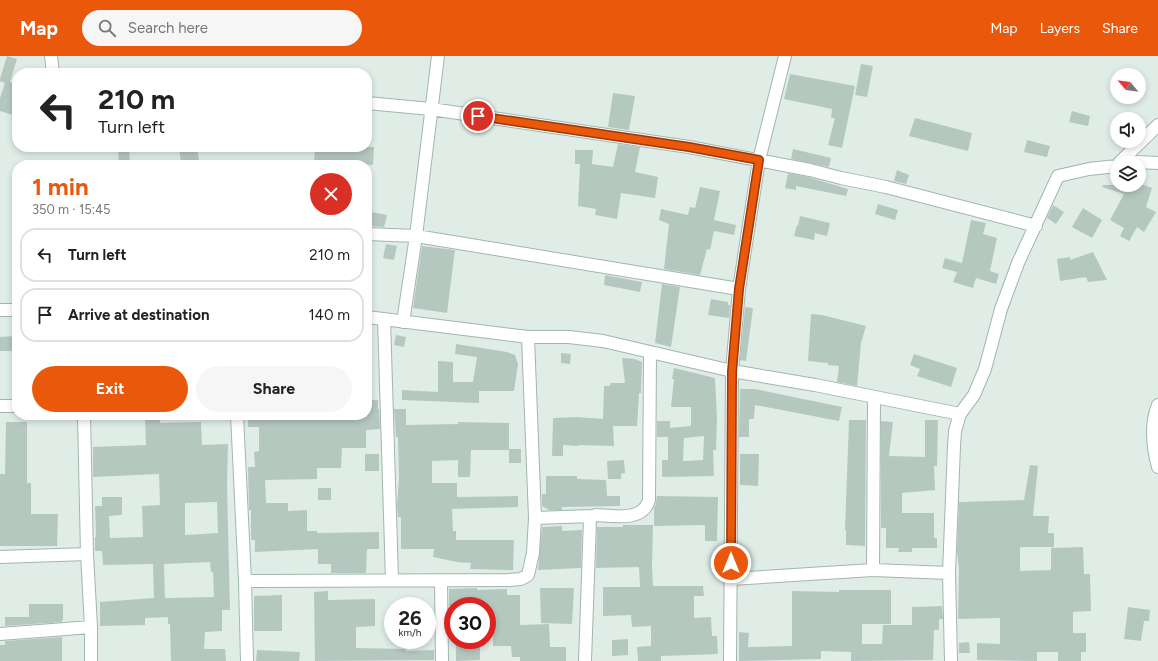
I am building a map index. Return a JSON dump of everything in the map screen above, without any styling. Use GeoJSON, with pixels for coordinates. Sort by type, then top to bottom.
{"type":"FeatureCollection","features":[{"type":"Feature","properties":{"kind":"street"},"geometry":{"type":"LineString","coordinates":[[51,56],[52,68]]}},
{"type":"Feature","properties":{"kind":"street"},"geometry":{"type":"LineString","coordinates":[[403,322],[416,236],[438,56]]}},
{"type":"Feature","properties":{"kind":"street"},"geometry":{"type":"LineString","coordinates":[[730,661],[732,372],[739,289],[759,160],[786,56]]}},
{"type":"Feature","properties":{"kind":"street"},"geometry":{"type":"LineString","coordinates":[[372,103],[431,109],[689,147],[810,170],[886,187],[1036,226]]}},
{"type":"Feature","properties":{"kind":"street"},"geometry":{"type":"LineString","coordinates":[[1126,156],[1158,125]]}},
{"type":"Feature","properties":{"kind":"street"},"geometry":{"type":"LineString","coordinates":[[1146,162],[1158,163]]}},
{"type":"Feature","properties":{"kind":"street"},"geometry":{"type":"LineString","coordinates":[[951,661],[948,574],[955,431],[960,414],[974,395],[984,369],[1001,309],[1018,263],[1058,176],[1110,166]]}},
{"type":"Feature","properties":{"kind":"street"},"geometry":{"type":"LineString","coordinates":[[372,234],[416,236],[739,289]]}},
{"type":"Feature","properties":{"kind":"street"},"geometry":{"type":"LineString","coordinates":[[0,310],[12,310]]}},
{"type":"Feature","properties":{"kind":"street"},"geometry":{"type":"LineString","coordinates":[[372,318],[528,337],[569,338],[603,342],[732,372],[815,385],[960,414]]}},
{"type":"Feature","properties":{"kind":"street"},"geometry":{"type":"LineString","coordinates":[[384,320],[392,580]]}},
{"type":"Feature","properties":{"kind":"street"},"geometry":{"type":"LineString","coordinates":[[245,581],[509,580],[521,579],[528,575],[533,553],[534,518],[528,337]]}},
{"type":"Feature","properties":{"kind":"street"},"geometry":{"type":"LineString","coordinates":[[534,518],[632,516],[644,510],[648,505],[650,352]]}},
{"type":"Feature","properties":{"kind":"street"},"geometry":{"type":"LineString","coordinates":[[873,570],[874,397]]}},
{"type":"Feature","properties":{"kind":"street"},"geometry":{"type":"LineString","coordinates":[[1158,405],[1154,423],[1154,449],[1158,467]]}},
{"type":"Feature","properties":{"kind":"street"},"geometry":{"type":"LineString","coordinates":[[0,406],[12,406]]}},
{"type":"Feature","properties":{"kind":"street"},"geometry":{"type":"LineString","coordinates":[[84,420],[91,661]]}},
{"type":"Feature","properties":{"kind":"street"},"geometry":{"type":"LineString","coordinates":[[237,420],[245,581],[247,661]]}},
{"type":"Feature","properties":{"kind":"street"},"geometry":{"type":"LineString","coordinates":[[585,661],[590,519],[592,516]]}},
{"type":"Feature","properties":{"kind":"street"},"geometry":{"type":"LineString","coordinates":[[0,557],[87,554]]}},
{"type":"Feature","properties":{"kind":"street"},"geometry":{"type":"LineString","coordinates":[[731,579],[873,570],[948,574]]}},
{"type":"Feature","properties":{"kind":"street"},"geometry":{"type":"LineString","coordinates":[[441,581],[442,661]]}},
{"type":"Feature","properties":{"kind":"street"},"geometry":{"type":"LineString","coordinates":[[0,634],[91,627]]}},
{"type":"Feature","properties":{"kind":"building"},"geometry":{"type":"Polygon","coordinates":[[[7,56],[17,59],[14,68],[12,68],[10,82],[12,83],[12,115],[0,111],[0,98],[5,83],[0,81],[7,56]]]}},
{"type":"Feature","properties":{"kind":"building"},"geometry":{"type":"Polygon","coordinates":[[[861,64],[873,66],[867,97],[855,95],[861,64]]]}},
{"type":"Feature","properties":{"kind":"building"},"geometry":{"type":"Polygon","coordinates":[[[790,74],[855,86],[842,148],[828,145],[835,118],[831,118],[832,109],[784,99],[790,74]]]}},
{"type":"Feature","properties":{"kind":"building"},"geometry":{"type":"Polygon","coordinates":[[[613,93],[635,96],[629,130],[608,127],[613,93]]]}},
{"type":"Feature","properties":{"kind":"building"},"geometry":{"type":"Polygon","coordinates":[[[1072,111],[1090,116],[1088,126],[1069,122],[1072,111]]]}},
{"type":"Feature","properties":{"kind":"building"},"geometry":{"type":"Polygon","coordinates":[[[915,118],[972,133],[968,151],[909,136],[915,118]]]}},
{"type":"Feature","properties":{"kind":"building"},"geometry":{"type":"Polygon","coordinates":[[[1027,140],[1050,146],[1047,157],[1024,152],[1027,140]]]}},
{"type":"Feature","properties":{"kind":"building"},"geometry":{"type":"Polygon","coordinates":[[[618,144],[640,147],[635,172],[658,177],[655,198],[621,193],[617,219],[595,215],[596,209],[578,206],[580,164],[575,164],[575,150],[593,150],[592,164],[613,167],[618,144]]]}},
{"type":"Feature","properties":{"kind":"building"},"geometry":{"type":"Polygon","coordinates":[[[372,147],[374,147],[373,165],[372,160],[314,160],[315,152],[372,152],[372,147]]]}},
{"type":"Feature","properties":{"kind":"building"},"geometry":{"type":"Polygon","coordinates":[[[793,149],[831,158],[829,167],[791,159],[793,149]]]}},
{"type":"Feature","properties":{"kind":"building"},"geometry":{"type":"Polygon","coordinates":[[[118,152],[129,152],[130,160],[119,160],[118,152]]]}},
{"type":"Feature","properties":{"kind":"building"},"geometry":{"type":"Polygon","coordinates":[[[180,152],[198,152],[199,160],[181,160],[180,152]]]}},
{"type":"Feature","properties":{"kind":"building"},"geometry":{"type":"Polygon","coordinates":[[[897,170],[909,175],[906,184],[894,181],[897,170]]]}},
{"type":"Feature","properties":{"kind":"building"},"geometry":{"type":"Polygon","coordinates":[[[788,173],[808,177],[848,189],[846,196],[796,186],[796,190],[785,188],[788,173]]]}},
{"type":"Feature","properties":{"kind":"building"},"geometry":{"type":"Polygon","coordinates":[[[1103,185],[1110,185],[1110,190],[1102,187],[1103,185]]]}},
{"type":"Feature","properties":{"kind":"building"},"geometry":{"type":"Polygon","coordinates":[[[1146,186],[1152,188],[1146,207],[1156,212],[1144,232],[1137,227],[1129,241],[1120,236],[1124,228],[1110,220],[1124,194],[1118,192],[1146,192],[1146,186]]]}},
{"type":"Feature","properties":{"kind":"building"},"geometry":{"type":"Polygon","coordinates":[[[700,187],[720,191],[714,220],[736,225],[734,235],[714,231],[710,250],[707,249],[700,275],[664,269],[669,224],[659,220],[661,209],[688,215],[690,207],[695,208],[700,187]]]}},
{"type":"Feature","properties":{"kind":"building"},"geometry":{"type":"Polygon","coordinates":[[[878,204],[898,210],[895,220],[875,214],[878,204]]]}},
{"type":"Feature","properties":{"kind":"building"},"geometry":{"type":"Polygon","coordinates":[[[1053,205],[1064,212],[1056,224],[1047,218],[1053,205]]]}},
{"type":"Feature","properties":{"kind":"building"},"geometry":{"type":"Polygon","coordinates":[[[1083,208],[1102,220],[1092,238],[1072,227],[1083,208]]]}},
{"type":"Feature","properties":{"kind":"building"},"geometry":{"type":"Polygon","coordinates":[[[372,212],[387,215],[384,227],[372,226],[372,212]]]}},
{"type":"Feature","properties":{"kind":"building"},"geometry":{"type":"Polygon","coordinates":[[[800,216],[830,223],[827,236],[815,233],[814,240],[794,236],[800,216]]]}},
{"type":"Feature","properties":{"kind":"building"},"geometry":{"type":"Polygon","coordinates":[[[971,220],[986,223],[983,234],[997,238],[990,271],[999,274],[996,284],[976,278],[973,288],[953,282],[957,272],[942,268],[945,258],[962,263],[971,220]]]}},
{"type":"Feature","properties":{"kind":"building"},"geometry":{"type":"Polygon","coordinates":[[[386,244],[397,246],[394,260],[383,258],[386,244]]]}},
{"type":"Feature","properties":{"kind":"building"},"geometry":{"type":"Polygon","coordinates":[[[422,246],[455,250],[447,313],[413,308],[422,246]]]}},
{"type":"Feature","properties":{"kind":"building"},"geometry":{"type":"Polygon","coordinates":[[[1093,252],[1107,280],[1088,282],[1086,277],[1060,281],[1057,259],[1070,257],[1070,260],[1093,252]]]}},
{"type":"Feature","properties":{"kind":"building"},"geometry":{"type":"Polygon","coordinates":[[[605,275],[642,282],[640,292],[604,285],[605,275]]]}},
{"type":"Feature","properties":{"kind":"building"},"geometry":{"type":"Polygon","coordinates":[[[662,284],[680,287],[671,347],[655,343],[662,284]]]}},
{"type":"Feature","properties":{"kind":"building"},"geometry":{"type":"Polygon","coordinates":[[[711,299],[728,302],[728,305],[730,305],[729,318],[708,315],[711,299]]]}},
{"type":"Feature","properties":{"kind":"building"},"geometry":{"type":"Polygon","coordinates":[[[745,307],[753,308],[746,361],[740,360],[745,307]]]}},
{"type":"Feature","properties":{"kind":"building"},"geometry":{"type":"Polygon","coordinates":[[[811,314],[822,315],[866,326],[861,343],[857,386],[837,382],[839,366],[828,365],[828,363],[808,361],[811,314]]]}},
{"type":"Feature","properties":{"kind":"building"},"geometry":{"type":"Polygon","coordinates":[[[396,335],[406,337],[404,347],[394,345],[396,335]]]}},
{"type":"Feature","properties":{"kind":"building"},"geometry":{"type":"Polygon","coordinates":[[[12,336],[12,351],[0,351],[0,337],[12,336]]]}},
{"type":"Feature","properties":{"kind":"building"},"geometry":{"type":"Polygon","coordinates":[[[456,344],[507,352],[515,355],[518,364],[514,391],[479,391],[479,403],[402,400],[402,390],[438,392],[438,361],[453,362],[453,382],[473,382],[477,357],[455,354],[456,344]]]}},
{"type":"Feature","properties":{"kind":"building"},"geometry":{"type":"Polygon","coordinates":[[[561,353],[571,354],[570,364],[561,363],[561,353]]]}},
{"type":"Feature","properties":{"kind":"building"},"geometry":{"type":"Polygon","coordinates":[[[914,354],[957,368],[951,387],[917,376],[920,369],[910,365],[914,354]]]}},
{"type":"Feature","properties":{"kind":"building"},"geometry":{"type":"Polygon","coordinates":[[[622,358],[635,359],[642,362],[641,393],[639,393],[637,426],[613,426],[614,446],[563,445],[563,456],[552,456],[553,418],[576,417],[603,419],[604,386],[610,386],[610,383],[625,383],[622,358]]]}},
{"type":"Feature","properties":{"kind":"building"},"geometry":{"type":"Polygon","coordinates":[[[674,368],[715,378],[717,418],[716,450],[713,450],[714,476],[662,476],[662,460],[668,460],[668,437],[657,437],[657,421],[670,421],[670,428],[691,426],[691,407],[671,407],[674,379],[672,379],[674,368]],[[704,436],[684,438],[683,461],[703,460],[704,436]]]}},
{"type":"Feature","properties":{"kind":"building"},"geometry":{"type":"Polygon","coordinates":[[[740,389],[755,389],[842,407],[839,421],[755,405],[754,419],[749,419],[749,437],[739,437],[740,389]]]}},
{"type":"Feature","properties":{"kind":"building"},"geometry":{"type":"Polygon","coordinates":[[[372,400],[378,400],[380,429],[366,430],[366,448],[342,448],[341,468],[317,468],[317,479],[265,480],[266,503],[288,503],[288,511],[307,510],[307,531],[317,531],[317,533],[379,532],[379,549],[367,549],[366,573],[331,573],[331,564],[318,564],[318,549],[255,552],[255,540],[251,540],[251,510],[249,510],[248,467],[255,467],[254,452],[259,451],[259,427],[248,427],[248,420],[372,420],[372,400]]]}},
{"type":"Feature","properties":{"kind":"building"},"geometry":{"type":"Polygon","coordinates":[[[394,409],[406,409],[406,425],[458,424],[458,422],[509,423],[509,450],[471,450],[470,477],[458,477],[458,460],[432,461],[432,483],[457,483],[457,497],[518,496],[518,507],[452,509],[453,531],[456,531],[456,540],[514,540],[513,570],[470,569],[471,563],[433,557],[434,549],[401,549],[401,517],[398,517],[397,506],[399,478],[398,437],[396,437],[394,409]]]}},
{"type":"Feature","properties":{"kind":"building"},"geometry":{"type":"Polygon","coordinates":[[[145,420],[160,420],[160,423],[201,422],[202,445],[228,444],[227,486],[230,610],[222,610],[222,631],[205,632],[204,649],[225,649],[226,661],[171,661],[170,624],[168,624],[168,617],[145,618],[145,625],[100,626],[100,602],[154,598],[153,564],[103,565],[102,551],[95,551],[95,506],[102,506],[102,497],[122,497],[122,515],[109,516],[110,538],[143,537],[142,506],[160,505],[159,474],[93,477],[93,447],[146,445],[145,420]],[[217,502],[185,503],[185,535],[218,533],[217,502]],[[210,562],[164,564],[165,598],[214,597],[213,572],[211,572],[210,562]]]}},
{"type":"Feature","properties":{"kind":"building"},"geometry":{"type":"Polygon","coordinates":[[[849,420],[866,420],[865,546],[846,545],[845,530],[849,420]]]}},
{"type":"Feature","properties":{"kind":"building"},"geometry":{"type":"Polygon","coordinates":[[[925,420],[938,420],[937,466],[934,466],[935,490],[902,493],[902,513],[934,513],[934,538],[937,538],[937,548],[912,548],[912,552],[898,552],[899,548],[886,548],[886,528],[881,528],[881,421],[893,422],[889,456],[925,457],[925,420]]]}},
{"type":"Feature","properties":{"kind":"building"},"geometry":{"type":"Polygon","coordinates":[[[6,422],[27,422],[27,483],[31,483],[31,514],[58,514],[57,546],[0,546],[0,474],[5,474],[6,422]]]}},
{"type":"Feature","properties":{"kind":"building"},"geometry":{"type":"Polygon","coordinates":[[[509,449],[521,449],[521,463],[509,463],[509,449]]]}},
{"type":"Feature","properties":{"kind":"building"},"geometry":{"type":"Polygon","coordinates":[[[365,454],[379,454],[379,471],[365,471],[365,454]]]}},
{"type":"Feature","properties":{"kind":"building"},"geometry":{"type":"Polygon","coordinates":[[[740,454],[759,454],[758,486],[740,485],[740,454]]]}},
{"type":"Feature","properties":{"kind":"building"},"geometry":{"type":"Polygon","coordinates":[[[624,460],[625,473],[621,474],[621,479],[608,479],[607,461],[624,460]]]}},
{"type":"Feature","properties":{"kind":"building"},"geometry":{"type":"Polygon","coordinates":[[[1030,465],[1038,466],[1033,516],[1049,516],[1048,533],[1054,533],[1054,547],[1020,547],[1020,571],[1051,570],[1051,548],[1083,547],[1084,574],[1090,574],[1091,611],[1073,612],[1073,633],[1086,633],[1086,652],[1081,652],[1081,661],[1058,661],[1058,652],[1037,652],[1037,661],[977,660],[977,643],[1000,644],[1000,618],[958,619],[959,569],[957,552],[959,502],[1024,500],[1030,465]]]}},
{"type":"Feature","properties":{"kind":"building"},"geometry":{"type":"Polygon","coordinates":[[[546,476],[577,476],[577,479],[606,480],[607,496],[620,496],[620,506],[562,507],[562,510],[549,510],[542,506],[542,494],[546,494],[546,476]]]}},
{"type":"Feature","properties":{"kind":"building"},"geometry":{"type":"Polygon","coordinates":[[[318,488],[331,488],[331,500],[318,500],[318,488]]]}},
{"type":"Feature","properties":{"kind":"building"},"geometry":{"type":"Polygon","coordinates":[[[657,496],[718,497],[717,541],[705,541],[705,525],[654,526],[654,507],[657,496]]]}},
{"type":"Feature","properties":{"kind":"building"},"geometry":{"type":"Polygon","coordinates":[[[623,525],[653,525],[653,586],[703,586],[704,596],[694,596],[694,618],[711,617],[712,636],[717,636],[718,654],[661,656],[661,661],[638,661],[637,647],[651,646],[651,626],[632,627],[631,615],[603,616],[603,587],[640,587],[639,567],[596,568],[597,527],[623,527],[623,525]]]}},
{"type":"Feature","properties":{"kind":"building"},"geometry":{"type":"Polygon","coordinates":[[[562,526],[562,531],[582,530],[581,568],[538,570],[542,527],[562,526]]]}},
{"type":"Feature","properties":{"kind":"building"},"geometry":{"type":"Polygon","coordinates":[[[540,588],[574,588],[572,624],[541,623],[540,588]]]}},
{"type":"Feature","properties":{"kind":"building"},"geometry":{"type":"Polygon","coordinates":[[[449,589],[507,589],[507,595],[520,595],[520,625],[549,624],[550,647],[566,647],[566,661],[520,661],[520,657],[512,657],[511,646],[496,646],[496,597],[449,597],[449,589]]]}},
{"type":"Feature","properties":{"kind":"building"},"geometry":{"type":"Polygon","coordinates":[[[839,590],[891,590],[891,624],[862,624],[862,644],[882,644],[883,625],[912,625],[912,607],[942,606],[943,619],[939,619],[939,630],[934,630],[933,660],[851,661],[851,652],[821,651],[821,659],[739,661],[739,632],[749,633],[748,647],[792,646],[792,591],[839,592],[839,590]]]}},
{"type":"Feature","properties":{"kind":"building"},"geometry":{"type":"Polygon","coordinates":[[[328,591],[328,600],[375,599],[375,626],[356,627],[356,648],[406,649],[406,651],[434,650],[434,660],[315,661],[314,592],[328,591]]]}},
{"type":"Feature","properties":{"kind":"building"},"geometry":{"type":"Polygon","coordinates":[[[282,595],[282,631],[254,631],[254,596],[282,595]]]}},
{"type":"Feature","properties":{"kind":"building"},"geometry":{"type":"Polygon","coordinates":[[[29,604],[63,604],[62,622],[5,626],[5,617],[29,617],[29,604]]]}},
{"type":"Feature","properties":{"kind":"building"},"geometry":{"type":"Polygon","coordinates":[[[1128,607],[1150,610],[1149,621],[1144,621],[1141,641],[1124,639],[1128,607]]]}},
{"type":"Feature","properties":{"kind":"building"},"geometry":{"type":"Polygon","coordinates":[[[62,637],[62,661],[0,661],[0,645],[5,645],[5,641],[62,637]]]}},
{"type":"Feature","properties":{"kind":"building"},"geometry":{"type":"Polygon","coordinates":[[[628,639],[628,655],[612,656],[612,640],[628,639]]]}},
{"type":"Feature","properties":{"kind":"building"},"geometry":{"type":"Polygon","coordinates":[[[969,642],[970,653],[959,653],[959,643],[969,642]]]}},
{"type":"Feature","properties":{"kind":"building"},"geometry":{"type":"Polygon","coordinates":[[[456,649],[480,649],[480,660],[456,661],[456,649]]]}},
{"type":"Feature","properties":{"kind":"building"},"geometry":{"type":"Polygon","coordinates":[[[257,650],[300,652],[299,661],[256,661],[257,650]]]}},
{"type":"Feature","properties":{"kind":"route"},"geometry":{"type":"LineString","coordinates":[[478,116],[689,147],[759,160],[739,289],[732,372],[731,563]]}}]}
